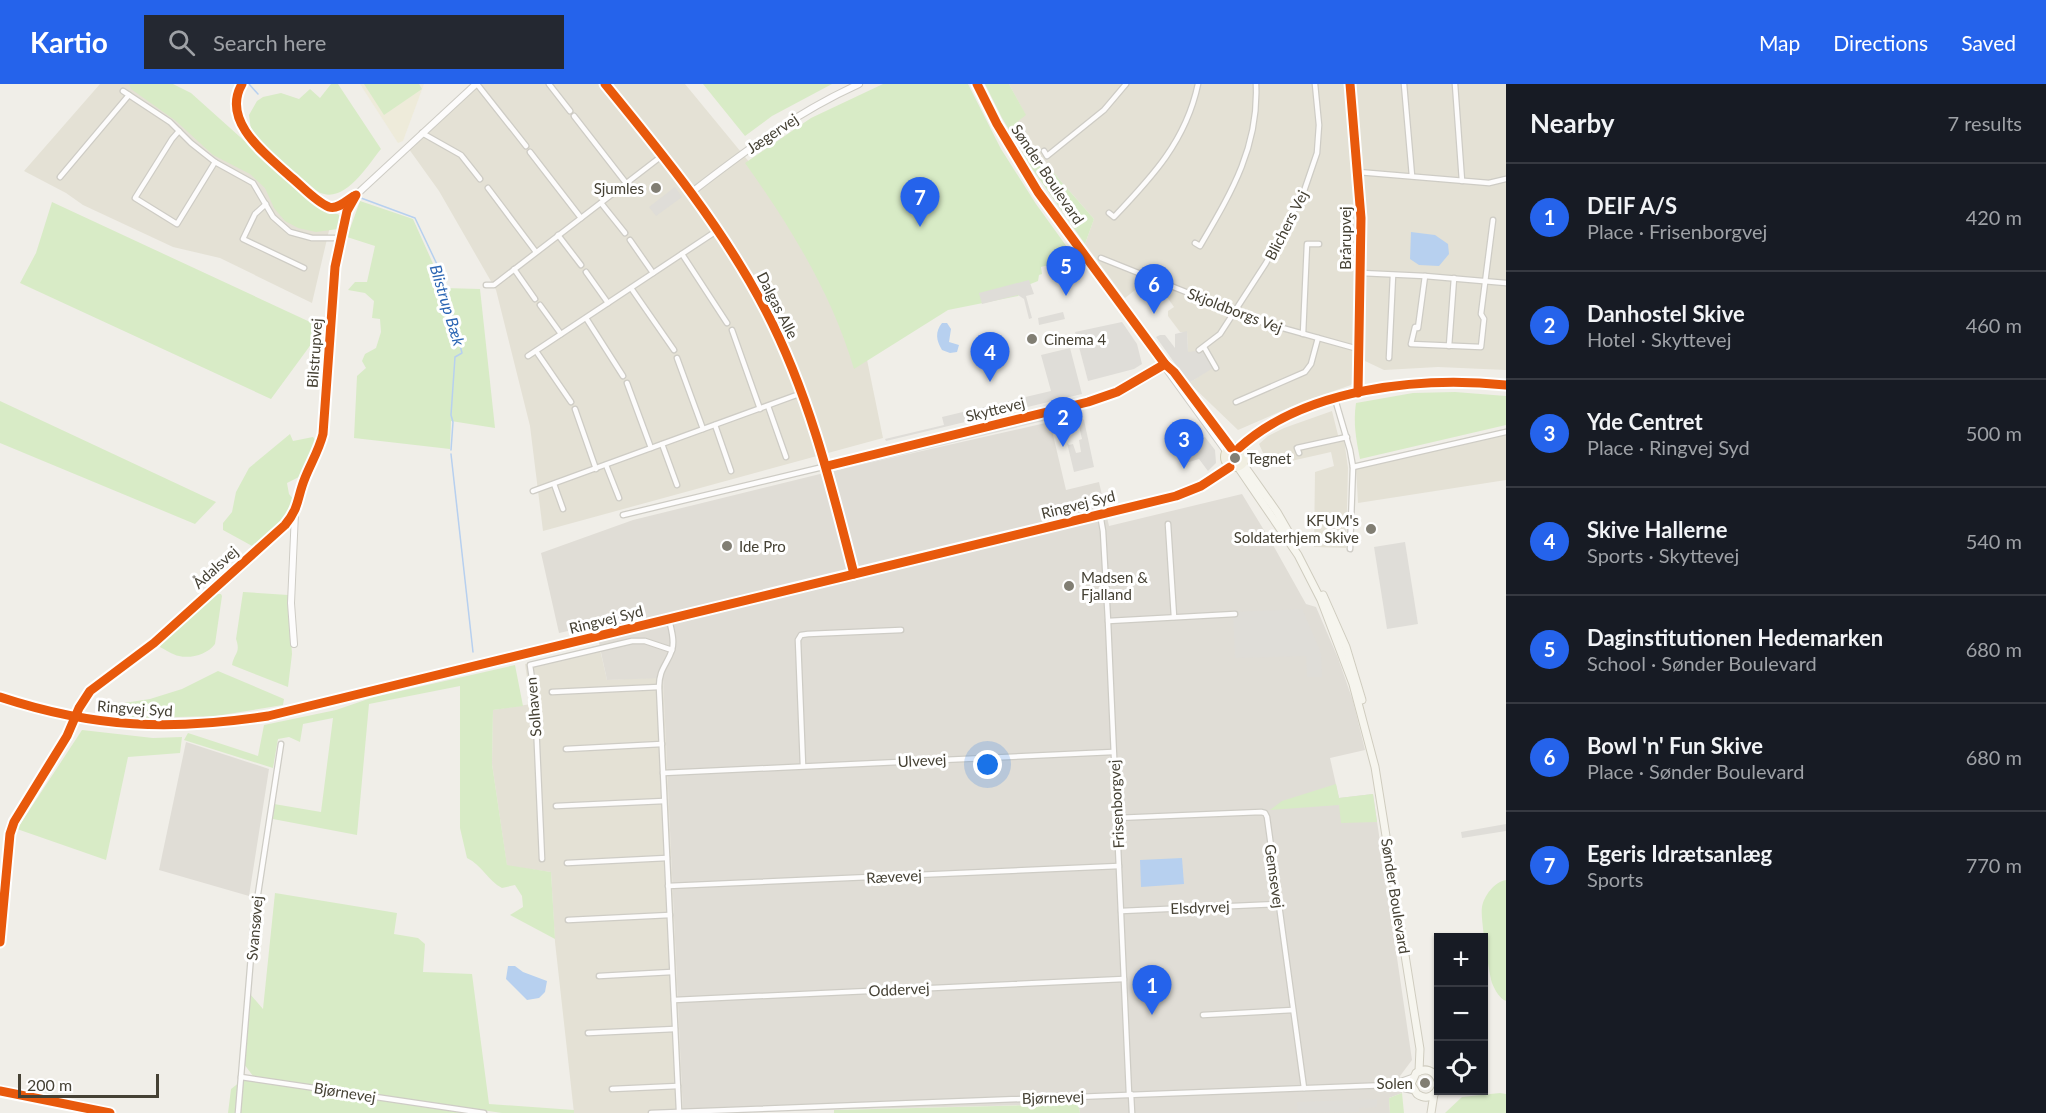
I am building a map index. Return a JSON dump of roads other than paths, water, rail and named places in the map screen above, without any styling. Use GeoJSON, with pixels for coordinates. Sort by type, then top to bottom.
{"type":"FeatureCollection","features":[{"type":"Feature","properties":{"kind":"main road"},"geometry":{"type":"LineString","coordinates":[[1235,450],[1271,424],[1305,409],[1358,393],[1432,382],[1506,385]]}},
{"type":"Feature","properties":{"kind":"main road"},"geometry":{"type":"LineString","coordinates":[[1234,465],[1235,450]]}},
{"type":"Feature","properties":{"kind":"main road"},"geometry":{"type":"LineString","coordinates":[[1234,465],[1245,458],[1235,450]]}},
{"type":"Feature","properties":{"kind":"main road","name":"Ringvej Syd"},"geometry":{"type":"LineString","coordinates":[[0,697],[45,711],[111,723],[172,726],[232,722],[268,716],[1176,496],[1201,486],[1234,465]]}},
{"type":"Feature","properties":{"kind":"main road","name":"Sønder Boulevard"},"geometry":{"type":"LineString","coordinates":[[1234,465],[1298,555],[1321,600],[1353,684],[1370,744],[1420,1049],[1428,1070]]}},
{"type":"Feature","properties":{"kind":"main road","name":"Sønder Boulevard"},"geometry":{"type":"LineString","coordinates":[[1419,1071],[1420,1049]]}},
{"type":"Feature","properties":{"kind":"main road"},"geometry":{"type":"LineString","coordinates":[[1430,1113],[1411,1084],[1413,1077],[1419,1071],[1428,1070],[1434,1073]]}},
{"type":"Feature","properties":{"kind":"main road"},"geometry":{"type":"LineString","coordinates":[[1420,1097],[1428,1097],[1434,1092]]}},
{"type":"Feature","properties":{"kind":"main road"},"geometry":{"type":"LineString","coordinates":[[1430,1113],[1435,1095]]}},
{"type":"Feature","properties":{"kind":"street","name":"Bilstrupvej"},"geometry":{"type":"LineString","coordinates":[[294,644],[291,603],[296,513],[305,478],[315,459],[323,434],[335,267],[347,211],[357,195],[476,84],[526,146]]}},
{"type":"Feature","properties":{"kind":"street"},"geometry":{"type":"LineString","coordinates":[[549,84],[570,111]]}},
{"type":"Feature","properties":{"kind":"street","name":"Dalgas Alle"},"geometry":{"type":"LineString","coordinates":[[605,84],[692,192],[718,230],[765,309],[802,393],[827,466],[854,574]]}},
{"type":"Feature","properties":{"kind":"street","name":"Jægervej"},"geometry":{"type":"LineString","coordinates":[[692,192],[788,121],[859,84]]}},
{"type":"Feature","properties":{"kind":"street","name":"Sønder Boulevard"},"geometry":{"type":"LineString","coordinates":[[977,84],[997,124],[1038,192],[1165,364],[1170,375],[1235,450]]}},
{"type":"Feature","properties":{"kind":"street"},"geometry":{"type":"LineString","coordinates":[[1044,152],[1047,156],[1088,124],[1126,84]]}},
{"type":"Feature","properties":{"kind":"street"},"geometry":{"type":"LineString","coordinates":[[1109,213],[1114,217],[1164,161],[1184,127],[1198,84]]}},
{"type":"Feature","properties":{"kind":"street"},"geometry":{"type":"LineString","coordinates":[[1195,243],[1200,246],[1242,169],[1252,131],[1256,84]]}},
{"type":"Feature","properties":{"kind":"street","name":"Blichers Vej"},"geometry":{"type":"LineString","coordinates":[[1216,368],[1201,348],[1220,334],[1266,263],[1311,172],[1317,153],[1319,125],[1315,84]]}},
{"type":"Feature","properties":{"kind":"street","name":"Brårupvej"},"geometry":{"type":"LineString","coordinates":[[1350,84],[1361,218],[1358,393]]}},
{"type":"Feature","properties":{"kind":"street"},"geometry":{"type":"LineString","coordinates":[[1404,84],[1412,176]]}},
{"type":"Feature","properties":{"kind":"street"},"geometry":{"type":"LineString","coordinates":[[1455,84],[1462,181]]}},
{"type":"Feature","properties":{"kind":"street"},"geometry":{"type":"LineString","coordinates":[[123,91],[159,114],[215,162],[253,183],[273,217],[290,231],[312,238],[340,238]]}},
{"type":"Feature","properties":{"kind":"street"},"geometry":{"type":"LineString","coordinates":[[60,177],[129,94]]}},
{"type":"Feature","properties":{"kind":"street"},"geometry":{"type":"LineString","coordinates":[[574,116],[626,183]]}},
{"type":"Feature","properties":{"kind":"street"},"geometry":{"type":"LineString","coordinates":[[179,131],[135,198],[177,224],[215,162]]}},
{"type":"Feature","properties":{"kind":"street"},"geometry":{"type":"LineString","coordinates":[[422,132],[461,155],[480,179]]}},
{"type":"Feature","properties":{"kind":"street"},"geometry":{"type":"LineString","coordinates":[[530,152],[581,218]]}},
{"type":"Feature","properties":{"kind":"street"},"geometry":{"type":"LineString","coordinates":[[486,285],[494,285],[663,155]]}},
{"type":"Feature","properties":{"kind":"street"},"geometry":{"type":"LineString","coordinates":[[1358,172],[1488,183],[1506,178]]}},
{"type":"Feature","properties":{"kind":"street"},"geometry":{"type":"LineString","coordinates":[[488,188],[536,252]]}},
{"type":"Feature","properties":{"kind":"street"},"geometry":{"type":"LineString","coordinates":[[601,203],[625,233]]}},
{"type":"Feature","properties":{"kind":"street"},"geometry":{"type":"LineString","coordinates":[[266,204],[255,214],[243,239],[304,268]]}},
{"type":"Feature","properties":{"kind":"street"},"geometry":{"type":"LineString","coordinates":[[1425,276],[1418,328],[1415,327],[1411,344],[1480,346],[1484,319],[1481,314],[1493,220]]}},
{"type":"Feature","properties":{"kind":"street"},"geometry":{"type":"LineString","coordinates":[[528,356],[718,230]]}},
{"type":"Feature","properties":{"kind":"street"},"geometry":{"type":"LineString","coordinates":[[558,235],[581,265]]}},
{"type":"Feature","properties":{"kind":"street"},"geometry":{"type":"LineString","coordinates":[[630,240],[653,273]]}},
{"type":"Feature","properties":{"kind":"street","name":"Skjoldborgs Vej"},"geometry":{"type":"LineString","coordinates":[[1303,334],[1307,244],[1319,244]]}},
{"type":"Feature","properties":{"kind":"street"},"geometry":{"type":"LineString","coordinates":[[682,254],[728,323]]}},
{"type":"Feature","properties":{"kind":"street","name":"Skjoldborgs Vej"},"geometry":{"type":"LineString","coordinates":[[1101,258],[1234,312],[1358,349]]}},
{"type":"Feature","properties":{"kind":"street"},"geometry":{"type":"LineString","coordinates":[[514,269],[536,299]]}},
{"type":"Feature","properties":{"kind":"street"},"geometry":{"type":"LineString","coordinates":[[586,272],[608,303]]}},
{"type":"Feature","properties":{"kind":"street"},"geometry":{"type":"LineString","coordinates":[[1360,273],[1506,283]]}},
{"type":"Feature","properties":{"kind":"street"},"geometry":{"type":"LineString","coordinates":[[1389,358],[1393,274]]}},
{"type":"Feature","properties":{"kind":"street"},"geometry":{"type":"LineString","coordinates":[[1449,346],[1454,278]]}},
{"type":"Feature","properties":{"kind":"street"},"geometry":{"type":"LineString","coordinates":[[630,288],[674,350]]}},
{"type":"Feature","properties":{"kind":"street"},"geometry":{"type":"LineString","coordinates":[[540,305],[561,334]]}},
{"type":"Feature","properties":{"kind":"street"},"geometry":{"type":"LineString","coordinates":[[585,318],[623,376]]}},
{"type":"Feature","properties":{"kind":"street"},"geometry":{"type":"LineString","coordinates":[[732,330],[760,409]]}},
{"type":"Feature","properties":{"kind":"street"},"geometry":{"type":"LineString","coordinates":[[1236,402],[1305,372],[1311,364],[1318,338]]}},
{"type":"Feature","properties":{"kind":"street"},"geometry":{"type":"LineString","coordinates":[[536,351],[571,402]]}},
{"type":"Feature","properties":{"kind":"street"},"geometry":{"type":"LineString","coordinates":[[677,358],[703,429]]}},
{"type":"Feature","properties":{"kind":"street","name":"Skyttevej"},"geometry":{"type":"LineString","coordinates":[[622,515],[1088,402],[1117,392],[1165,364]]}},
{"type":"Feature","properties":{"kind":"street"},"geometry":{"type":"LineString","coordinates":[[627,383],[651,448]]}},
{"type":"Feature","properties":{"kind":"street"},"geometry":{"type":"LineString","coordinates":[[533,491],[802,393]]}},
{"type":"Feature","properties":{"kind":"street"},"geometry":{"type":"LineString","coordinates":[[1335,399],[1347,437],[1353,467],[1350,549]]}},
{"type":"Feature","properties":{"kind":"street"},"geometry":{"type":"LineString","coordinates":[[768,406],[786,457]]}},
{"type":"Feature","properties":{"kind":"street"},"geometry":{"type":"LineString","coordinates":[[575,409],[596,468]]}},
{"type":"Feature","properties":{"kind":"street"},"geometry":{"type":"LineString","coordinates":[[715,425],[731,471]]}},
{"type":"Feature","properties":{"kind":"street"},"geometry":{"type":"LineString","coordinates":[[1353,467],[1506,432]]}},
{"type":"Feature","properties":{"kind":"street"},"geometry":{"type":"LineString","coordinates":[[1299,453],[1297,448],[1347,437]]}},
{"type":"Feature","properties":{"kind":"street"},"geometry":{"type":"LineString","coordinates":[[662,444],[676,485]]}},
{"type":"Feature","properties":{"kind":"street"},"geometry":{"type":"LineString","coordinates":[[606,465],[619,498]]}},
{"type":"Feature","properties":{"kind":"street"},"geometry":{"type":"LineString","coordinates":[[554,484],[563,509]]}},
{"type":"Feature","properties":{"kind":"street","name":"Ådalsvej"},"geometry":{"type":"LineString","coordinates":[[154,643],[296,513]]}},
{"type":"Feature","properties":{"kind":"street","name":"Frisenborgvej"},"geometry":{"type":"LineString","coordinates":[[1100,514],[1108,621],[1130,1094]]}},
{"type":"Feature","properties":{"kind":"street"},"geometry":{"type":"LineString","coordinates":[[1168,524],[1174,617]]}},
{"type":"Feature","properties":{"kind":"street"},"geometry":{"type":"LineString","coordinates":[[1108,621],[1235,614]]}},
{"type":"Feature","properties":{"kind":"street"},"geometry":{"type":"LineString","coordinates":[[669,619],[672,650],[662,668],[659,687],[679,1111]]}},
{"type":"Feature","properties":{"kind":"street"},"geometry":{"type":"LineString","coordinates":[[803,766],[798,640],[801,635],[901,630]]}},
{"type":"Feature","properties":{"kind":"street","name":"Solhaven"},"geometry":{"type":"LineString","coordinates":[[542,859],[534,700],[530,665],[632,641],[645,641],[672,650]]}},
{"type":"Feature","properties":{"kind":"street"},"geometry":{"type":"LineString","coordinates":[[552,692],[659,687]]}},
{"type":"Feature","properties":{"kind":"street","name":"Svansøvej"},"geometry":{"type":"LineString","coordinates":[[238,1113],[254,920],[281,744]]}},
{"type":"Feature","properties":{"kind":"street"},"geometry":{"type":"LineString","coordinates":[[566,749],[662,744]]}},
{"type":"Feature","properties":{"kind":"street","name":"Ulvevej"},"geometry":{"type":"LineString","coordinates":[[663,772],[1113,752]]}},
{"type":"Feature","properties":{"kind":"street"},"geometry":{"type":"LineString","coordinates":[[0,942],[10,834],[14,822],[33,791]]}},
{"type":"Feature","properties":{"kind":"street"},"geometry":{"type":"LineString","coordinates":[[556,806],[664,801]]}},
{"type":"Feature","properties":{"kind":"street","name":"Gemsevej"},"geometry":{"type":"LineString","coordinates":[[1116,818],[1265,813],[1304,1088]]}},
{"type":"Feature","properties":{"kind":"street"},"geometry":{"type":"LineString","coordinates":[[567,863],[667,858]]}},
{"type":"Feature","properties":{"kind":"street","name":"Rævevej"},"geometry":{"type":"LineString","coordinates":[[668,886],[1119,866]]}},
{"type":"Feature","properties":{"kind":"street","name":"Elsdyrvej"},"geometry":{"type":"LineString","coordinates":[[1121,911],[1279,904]]}},
{"type":"Feature","properties":{"kind":"street"},"geometry":{"type":"LineString","coordinates":[[568,920],[670,915]]}},
{"type":"Feature","properties":{"kind":"street"},"geometry":{"type":"LineString","coordinates":[[599,976],[672,972]]}},
{"type":"Feature","properties":{"kind":"street","name":"Oddervej"},"geometry":{"type":"LineString","coordinates":[[674,1000],[1124,979]]}},
{"type":"Feature","properties":{"kind":"street"},"geometry":{"type":"LineString","coordinates":[[1203,1015],[1293,1010]]}},
{"type":"Feature","properties":{"kind":"street"},"geometry":{"type":"LineString","coordinates":[[588,1034],[675,1029]]}},
{"type":"Feature","properties":{"kind":"street","name":"Bjørnevej"},"geometry":{"type":"LineString","coordinates":[[241,1077],[484,1113]]}},
{"type":"Feature","properties":{"kind":"street","name":"Bjørnevej"},"geometry":{"type":"LineString","coordinates":[[1389,1085],[1413,1077]]}},
{"type":"Feature","properties":{"kind":"street","name":"Bjørnevej"},"geometry":{"type":"LineString","coordinates":[[651,1113],[1389,1085],[1414,1091]]}},
{"type":"Feature","properties":{"kind":"street"},"geometry":{"type":"LineString","coordinates":[[612,1089],[678,1086]]}},
{"type":"Feature","properties":{"kind":"street"},"geometry":{"type":"LineString","coordinates":[[0,1090],[110,1113]]}},
{"type":"Feature","properties":{"kind":"street"},"geometry":{"type":"LineString","coordinates":[[1130,1094],[1132,1113]]}},
{"type":"Feature","properties":{"kind":"water"},"geometry":{"type":"Polygon","coordinates":[[[1411,232],[1435,235],[1448,244],[1449,254],[1439,266],[1419,265],[1410,259],[1411,232]]]}},
{"type":"Feature","properties":{"kind":"water"},"geometry":{"type":"Polygon","coordinates":[[[942,323],[947,323],[951,329],[949,342],[959,345],[957,352],[950,353],[942,350],[937,333],[942,323]]]}},
{"type":"Feature","properties":{"kind":"water"},"geometry":{"type":"Polygon","coordinates":[[[1182,858],[1184,884],[1141,887],[1140,860],[1182,858]]]}},
{"type":"Feature","properties":{"kind":"water"},"geometry":{"type":"Polygon","coordinates":[[[508,966],[515,966],[523,972],[547,981],[545,992],[539,998],[527,1000],[506,979],[508,966]]]}},
{"type":"Feature","properties":{"kind":"waterway","name":"Blistrup Bæk"},"geometry":{"type":"LineString","coordinates":[[249,84],[258,94]]}},
{"type":"Feature","properties":{"kind":"waterway","name":"Blistrup Bæk"},"geometry":{"type":"LineString","coordinates":[[361,198],[415,218],[443,277],[462,353],[455,357],[451,450]]}},
{"type":"Feature","properties":{"kind":"waterway","name":"Blistrup Bæk"},"geometry":{"type":"LineString","coordinates":[[451,454],[473,652]]}},
{"type":"Feature","properties":{"kind":"place","name":"Sjumles"},"geometry":{"type":"Point","coordinates":[656,188]}},
{"type":"Feature","properties":{"kind":"place","name":"Egeris Idrætsanlæg"},"geometry":{"type":"Point","coordinates":[920,227]}},
{"type":"Feature","properties":{"kind":"place","name":"Daginstitutionen Hedemarken"},"geometry":{"type":"Point","coordinates":[1066,296]}},
{"type":"Feature","properties":{"kind":"place","name":"Bowl 'n' Fun Skive"},"geometry":{"type":"Point","coordinates":[1154,314]}},
{"type":"Feature","properties":{"kind":"place","name":"Cinema 4"},"geometry":{"type":"Point","coordinates":[1032,339]}},
{"type":"Feature","properties":{"kind":"place","name":"Skive Hallerne"},"geometry":{"type":"Point","coordinates":[990,382]}},
{"type":"Feature","properties":{"kind":"place","name":"Danhostel Skive"},"geometry":{"type":"Point","coordinates":[1063,447]}},
{"type":"Feature","properties":{"kind":"place","name":"Tegnet"},"geometry":{"type":"Point","coordinates":[1235,458]}},
{"type":"Feature","properties":{"kind":"place","name":"Yde Centret"},"geometry":{"type":"Point","coordinates":[1184,469]}},
{"type":"Feature","properties":{"kind":"place","name":"KFUM's Soldaterhjem Skive"},"geometry":{"type":"Point","coordinates":[1371,529]}},
{"type":"Feature","properties":{"kind":"place","name":"Ide Pro"},"geometry":{"type":"Point","coordinates":[727,546]}},
{"type":"Feature","properties":{"kind":"place","name":"Madsen & Fjalland"},"geometry":{"type":"Point","coordinates":[1069,586]}},
{"type":"Feature","properties":{"kind":"place","name":"DEIF A/S"},"geometry":{"type":"Point","coordinates":[1152,1015]}},
{"type":"Feature","properties":{"kind":"place","name":"Solen"},"geometry":{"type":"Point","coordinates":[1425,1083]}}]}
